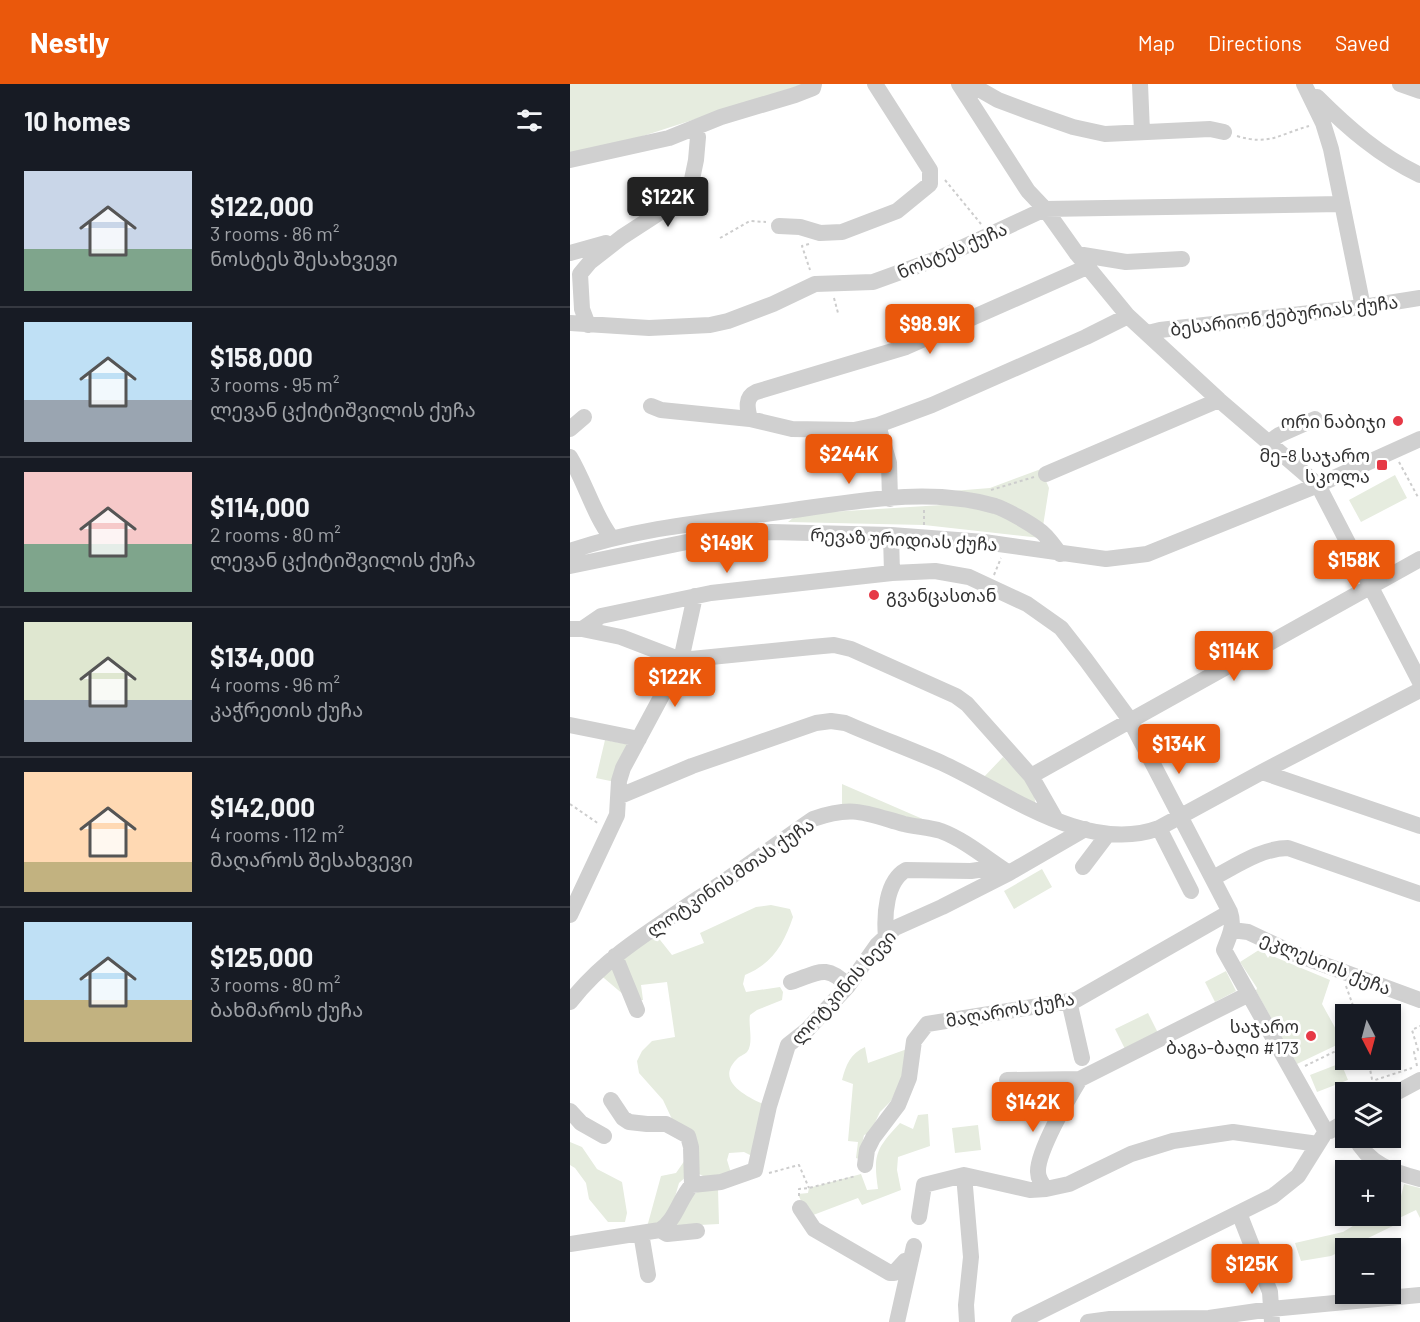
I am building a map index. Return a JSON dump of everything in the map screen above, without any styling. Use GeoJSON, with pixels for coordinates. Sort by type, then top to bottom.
{"type":"FeatureCollection","features":[{"type":"Feature","properties":{"kind":"street"},"geometry":{"type":"LineString","coordinates":[[570,160],[669,138],[741,111],[795,95],[813,88],[814,84]]}},
{"type":"Feature","properties":{"kind":"street"},"geometry":{"type":"LineString","coordinates":[[779,226],[800,227],[820,233],[842,232],[897,211],[930,184],[930,170],[875,84]]}},
{"type":"Feature","properties":{"kind":"street"},"geometry":{"type":"LineString","coordinates":[[959,84],[1028,191],[1045,209],[1082,260],[1128,316],[1219,400],[1318,485],[1420,682]]}},
{"type":"Feature","properties":{"kind":"street"},"geometry":{"type":"LineString","coordinates":[[970,84],[998,99],[1073,127],[1105,134],[1210,129],[1224,132]]}},
{"type":"Feature","properties":{"kind":"street"},"geometry":{"type":"LineString","coordinates":[[1140,84],[1142,132]]}},
{"type":"Feature","properties":{"kind":"street"},"geometry":{"type":"LineString","coordinates":[[1400,84],[1420,91]]}},
{"type":"Feature","properties":{"kind":"street"},"geometry":{"type":"LineString","coordinates":[[1306,86],[1323,123],[1331,149],[1363,307]]}},
{"type":"Feature","properties":{"kind":"street"},"geometry":{"type":"LineString","coordinates":[[1306,86],[1346,127],[1403,167],[1420,175]]}},
{"type":"Feature","properties":{"kind":"street"},"geometry":{"type":"LineString","coordinates":[[588,325],[582,309],[580,274],[590,262],[622,237],[679,200],[690,189],[698,137],[695,128]]}},
{"type":"Feature","properties":{"kind":"street","name":"ნოსტეს ქუჩა"},"geometry":{"type":"LineString","coordinates":[[570,323],[649,328],[710,325],[728,321],[815,284],[873,282],[942,256],[1045,209],[1341,204]]}},
{"type":"Feature","properties":{"kind":"street"},"geometry":{"type":"LineString","coordinates":[[570,253],[622,237]]}},
{"type":"Feature","properties":{"kind":"street"},"geometry":{"type":"LineString","coordinates":[[750,419],[748,400],[751,394],[906,347],[1082,260],[1158,262],[1182,259]]}},
{"type":"Feature","properties":{"kind":"street","name":"ბესარიონ ქებურიას ქუჩა"},"geometry":{"type":"LineString","coordinates":[[1148,333],[1420,298]]}},
{"type":"Feature","properties":{"kind":"street"},"geometry":{"type":"LineString","coordinates":[[651,406],[661,410],[750,419],[792,429],[854,430],[878,425],[932,405],[1128,316]]}},
{"type":"Feature","properties":{"kind":"street"},"geometry":{"type":"LineString","coordinates":[[1046,474],[1219,400]]}},
{"type":"Feature","properties":{"kind":"street"},"geometry":{"type":"LineString","coordinates":[[570,429],[584,417]]}},
{"type":"Feature","properties":{"kind":"street"},"geometry":{"type":"LineString","coordinates":[[1269,442],[1315,419]]}},
{"type":"Feature","properties":{"kind":"street"},"geometry":{"type":"LineString","coordinates":[[878,425],[889,463],[890,499]]}},
{"type":"Feature","properties":{"kind":"street","name":"რევაზ ურიდიას ქუჩა"},"geometry":{"type":"LineString","coordinates":[[570,566],[716,536],[771,532],[891,535],[984,542],[1106,559],[1147,554],[1318,485],[1420,440]]}},
{"type":"Feature","properties":{"kind":"street"},"geometry":{"type":"LineString","coordinates":[[570,457],[605,530],[611,537]]}},
{"type":"Feature","properties":{"kind":"street","name":"რევაზ ურიდიას ქუჩა"},"geometry":{"type":"LineString","coordinates":[[570,551],[611,537],[682,525],[890,499],[955,498],[996,507],[1041,531],[1060,554]]}},
{"type":"Feature","properties":{"kind":"street"},"geometry":{"type":"LineString","coordinates":[[891,535],[892,573]]}},
{"type":"Feature","properties":{"kind":"street"},"geometry":{"type":"LineString","coordinates":[[1031,776],[1420,559]]}},
{"type":"Feature","properties":{"kind":"street"},"geometry":{"type":"LineString","coordinates":[[576,629],[601,616],[695,596],[892,573],[935,571],[969,577],[1027,604],[1061,628],[1130,720],[1230,912],[1233,922],[1232,930],[1224,950],[1293,1072],[1322,1137]]}},
{"type":"Feature","properties":{"kind":"street"},"geometry":{"type":"LineString","coordinates":[[570,915],[617,815],[623,768],[681,660],[695,596]]}},
{"type":"Feature","properties":{"kind":"street"},"geometry":{"type":"LineString","coordinates":[[576,629],[621,637],[681,660],[812,646],[834,645],[851,649],[956,696],[967,704],[1031,776],[1055,818]]}},
{"type":"Feature","properties":{"kind":"street"},"geometry":{"type":"LineString","coordinates":[[620,796],[692,766],[816,723],[831,721],[845,723],[944,764],[1033,810],[1085,829],[1128,836],[1159,828],[1420,690]]}},
{"type":"Feature","properties":{"kind":"street"},"geometry":{"type":"LineString","coordinates":[[570,725],[639,739]]}},
{"type":"Feature","properties":{"kind":"street"},"geometry":{"type":"LineString","coordinates":[[1262,772],[1420,826]]}},
{"type":"Feature","properties":{"kind":"street","name":"ლოტკინის მთას ქუჩა"},"geometry":{"type":"LineString","coordinates":[[570,1002],[581,987],[615,956],[813,819],[830,813],[847,810],[862,812],[905,825],[940,831],[962,842],[1004,870]]}},
{"type":"Feature","properties":{"kind":"street"},"geometry":{"type":"LineString","coordinates":[[1159,828],[1191,891]]}},
{"type":"Feature","properties":{"kind":"street","name":"ლოტკინის ხევი"},"geometry":{"type":"LineString","coordinates":[[692,1185],[721,1182],[755,1170],[769,1106],[788,1045],[801,1037],[848,986],[886,936],[895,928],[942,907],[1004,870],[1085,829]]}},
{"type":"Feature","properties":{"kind":"street"},"geometry":{"type":"LineString","coordinates":[[1083,867],[1108,834]]}},
{"type":"Feature","properties":{"kind":"street"},"geometry":{"type":"LineString","coordinates":[[1213,878],[1242,862],[1276,848],[1288,848],[1420,894]]}},
{"type":"Feature","properties":{"kind":"street"},"geometry":{"type":"LineString","coordinates":[[886,936],[885,915],[893,883],[898,874],[906,870],[1004,870]]}},
{"type":"Feature","properties":{"kind":"street","name":"მაღაროს ქუჩა"},"geometry":{"type":"LineString","coordinates":[[865,1166],[867,1150],[873,1138],[898,1104],[909,1078],[914,1041],[927,1024],[1076,1000],[1230,912]]}},
{"type":"Feature","properties":{"kind":"street","name":"ეკლესიის ქუჩა"},"geometry":{"type":"LineString","coordinates":[[1232,930],[1248,932],[1295,954],[1420,1000]]}},
{"type":"Feature","properties":{"kind":"street"},"geometry":{"type":"LineString","coordinates":[[615,956],[637,1010]]}},
{"type":"Feature","properties":{"kind":"street"},"geometry":{"type":"LineString","coordinates":[[791,982],[819,972],[829,971],[848,986]]}},
{"type":"Feature","properties":{"kind":"street"},"geometry":{"type":"LineString","coordinates":[[1007,1080],[1080,1079],[1249,994]]}},
{"type":"Feature","properties":{"kind":"street"},"geometry":{"type":"LineString","coordinates":[[1069,1001],[1082,1058]]}},
{"type":"Feature","properties":{"kind":"street"},"geometry":{"type":"LineString","coordinates":[[1046,1189],[1037,1171],[1066,1101],[1080,1079]]}},
{"type":"Feature","properties":{"kind":"street"},"geometry":{"type":"LineString","coordinates":[[1401,1090],[1420,1080]]}},
{"type":"Feature","properties":{"kind":"street"},"geometry":{"type":"LineString","coordinates":[[570,1244],[660,1230],[669,1225],[685,1193],[692,1185],[691,1147],[688,1136],[666,1124],[628,1122],[612,1100]]}},
{"type":"Feature","properties":{"kind":"street"},"geometry":{"type":"LineString","coordinates":[[570,1111],[581,1123],[604,1136]]}},
{"type":"Feature","properties":{"kind":"street"},"geometry":{"type":"LineString","coordinates":[[1019,1322],[1273,1196],[1298,1176],[1322,1137],[1335,1128]]}},
{"type":"Feature","properties":{"kind":"street"},"geometry":{"type":"LineString","coordinates":[[919,1217],[924,1185],[963,1175],[1030,1190],[1046,1189],[1069,1184],[1131,1154],[1173,1141],[1233,1132],[1322,1137]]}},
{"type":"Feature","properties":{"kind":"street"},"geometry":{"type":"LineString","coordinates":[[1362,1148],[1370,1159],[1395,1172],[1420,1179]]}},
{"type":"Feature","properties":{"kind":"street"},"geometry":{"type":"LineString","coordinates":[[963,1175],[971,1257],[966,1305],[967,1322]]}},
{"type":"Feature","properties":{"kind":"street"},"geometry":{"type":"LineString","coordinates":[[800,1208],[814,1229],[890,1273],[894,1273],[913,1253],[897,1322]]}},
{"type":"Feature","properties":{"kind":"street"},"geometry":{"type":"LineString","coordinates":[[1239,1213],[1270,1292],[1271,1316]]}},
{"type":"Feature","properties":{"kind":"street"},"geometry":{"type":"LineString","coordinates":[[660,1230],[667,1234],[697,1231]]}},
{"type":"Feature","properties":{"kind":"street"},"geometry":{"type":"LineString","coordinates":[[641,1233],[648,1275]]}},
{"type":"Feature","properties":{"kind":"street"},"geometry":{"type":"LineString","coordinates":[[1088,1322],[1110,1319],[1271,1316],[1420,1295]]}},
{"type":"Feature","properties":{"kind":"path"},"geometry":{"type":"LineString","coordinates":[[1224,132],[1250,140],[1268,139],[1282,137],[1307,126],[1323,123]]}},
{"type":"Feature","properties":{"kind":"path"},"geometry":{"type":"LineString","coordinates":[[930,170],[949,183],[990,234]]}},
{"type":"Feature","properties":{"kind":"path"},"geometry":{"type":"LineString","coordinates":[[720,238],[750,221],[772,222],[779,226]]}},
{"type":"Feature","properties":{"kind":"path"},"geometry":{"type":"LineString","coordinates":[[812,243],[802,246],[815,284]]}},
{"type":"Feature","properties":{"kind":"path"},"geometry":{"type":"LineString","coordinates":[[1398,460],[1419,499]]}},
{"type":"Feature","properties":{"kind":"path"},"geometry":{"type":"LineString","coordinates":[[989,491],[1046,474]]}},
{"type":"Feature","properties":{"kind":"path"},"geometry":{"type":"LineString","coordinates":[[989,586],[1004,552]]}},
{"type":"Feature","properties":{"kind":"path"},"geometry":{"type":"LineString","coordinates":[[570,804],[595,823],[611,827]]}},
{"type":"Feature","properties":{"kind":"path"},"geometry":{"type":"LineString","coordinates":[[1350,975],[1345,987],[1352,1004]]}},
{"type":"Feature","properties":{"kind":"path"},"geometry":{"type":"LineString","coordinates":[[1370,1070],[1372,1079],[1376,1080],[1418,1066],[1414,1052],[1418,1050],[1412,1030],[1420,1026]]}},
{"type":"Feature","properties":{"kind":"path"},"geometry":{"type":"LineString","coordinates":[[1293,1072],[1335,1051]]}},
{"type":"Feature","properties":{"kind":"path"},"geometry":{"type":"LineString","coordinates":[[762,1176],[799,1165],[810,1188]]}},
{"type":"Feature","properties":{"kind":"path"},"geometry":{"type":"LineString","coordinates":[[800,1208],[799,1188],[810,1188],[861,1174],[865,1166]]}},
{"type":"Feature","properties":{"kind":"shaded area"},"geometry":{"type":"Polygon","coordinates":[[[570,84],[804,84],[615,145],[570,155],[570,84]]]}},
{"type":"Feature","properties":{"kind":"shaded area"},"geometry":{"type":"Polygon","coordinates":[[[1041,469],[1049,488],[1043,526],[940,492],[990,488],[1041,469]]]}},
{"type":"Feature","properties":{"kind":"shaded area"},"geometry":{"type":"Polygon","coordinates":[[[1395,475],[1407,498],[1361,522],[1349,500],[1395,475]]]}},
{"type":"Feature","properties":{"kind":"shaded area"},"geometry":{"type":"Polygon","coordinates":[[[958,504],[995,511],[1041,538],[924,525],[788,522],[798,514],[958,504]]]}},
{"type":"Feature","properties":{"kind":"shaded area"},"geometry":{"type":"Polygon","coordinates":[[[605,740],[631,745],[615,782],[596,778],[605,740]]]}},
{"type":"Feature","properties":{"kind":"shaded area"},"geometry":{"type":"Polygon","coordinates":[[[1003,757],[1029,785],[1035,798],[1035,804],[982,779],[1003,757]]]}},
{"type":"Feature","properties":{"kind":"shaded area"},"geometry":{"type":"Polygon","coordinates":[[[842,784],[948,830],[842,806],[842,784]]]}},
{"type":"Feature","properties":{"kind":"shaded area"},"geometry":{"type":"Polygon","coordinates":[[[1042,869],[1052,887],[1014,909],[1004,891],[1042,869]]]}},
{"type":"Feature","properties":{"kind":"shaded area"},"geometry":{"type":"Polygon","coordinates":[[[771,905],[790,909],[793,917],[786,936],[776,952],[763,965],[745,975],[743,984],[746,992],[780,987],[783,992],[782,1000],[750,1015],[749,1048],[736,1060],[729,1075],[736,1088],[765,1105],[752,1156],[744,1152],[729,1153],[727,1160],[731,1173],[707,1178],[699,1174],[688,1175],[679,1183],[668,1221],[647,1227],[661,1176],[676,1173],[685,1160],[686,1149],[663,1100],[639,1073],[637,1061],[642,1051],[652,1041],[675,1037],[667,982],[641,985],[643,1000],[631,1001],[598,973],[653,931],[672,955],[704,943],[700,933],[756,907],[771,905]]]}},
{"type":"Feature","properties":{"kind":"shaded area"},"geometry":{"type":"Polygon","coordinates":[[[1262,948],[1268,958],[1270,955],[1330,980],[1322,1004],[1335,1028],[1335,1046],[1297,1064],[1256,991],[1257,988],[1240,962],[1262,948]]]}},
{"type":"Feature","properties":{"kind":"shaded area"},"geometry":{"type":"Polygon","coordinates":[[[1226,971],[1236,991],[1215,1002],[1205,982],[1226,971]]]}},
{"type":"Feature","properties":{"kind":"shaded area"},"geometry":{"type":"Polygon","coordinates":[[[1148,1013],[1158,1033],[1125,1049],[1115,1029],[1148,1013]]]}},
{"type":"Feature","properties":{"kind":"shaded area"},"geometry":{"type":"Polygon","coordinates":[[[865,1047],[868,1063],[910,1048],[906,1071],[891,1101],[880,1112],[870,1133],[864,1135],[859,1159],[856,1158],[858,1142],[848,1141],[853,1084],[842,1080],[849,1060],[865,1047]]]}},
{"type":"Feature","properties":{"kind":"shaded area"},"geometry":{"type":"Polygon","coordinates":[[[1335,1065],[1335,1070],[1344,1070],[1348,1080],[1335,1082],[1335,1085],[1317,1092],[1310,1075],[1335,1065]]]}},
{"type":"Feature","properties":{"kind":"shaded area"},"geometry":{"type":"Polygon","coordinates":[[[928,1114],[930,1146],[898,1157],[897,1170],[901,1190],[862,1205],[858,1198],[808,1217],[798,1194],[808,1193],[809,1188],[861,1174],[867,1190],[878,1189],[876,1160],[881,1146],[900,1123],[913,1129],[918,1115],[928,1114]]]}},
{"type":"Feature","properties":{"kind":"shaded area"},"geometry":{"type":"Polygon","coordinates":[[[978,1125],[981,1150],[955,1153],[952,1128],[978,1125]]]}},
{"type":"Feature","properties":{"kind":"shaded area"},"geometry":{"type":"Polygon","coordinates":[[[570,1142],[582,1147],[597,1169],[622,1182],[627,1213],[625,1222],[608,1222],[589,1199],[586,1183],[570,1165],[570,1142]]]}},
{"type":"Feature","properties":{"kind":"shaded area"},"geometry":{"type":"Polygon","coordinates":[[[1404,1184],[1420,1188],[1420,1218],[1416,1210],[1401,1217],[1401,1196],[1404,1184]]]}},
{"type":"Feature","properties":{"kind":"shaded area"},"geometry":{"type":"Polygon","coordinates":[[[718,1189],[719,1224],[669,1228],[690,1198],[697,1192],[718,1189]]]}},
{"type":"Feature","properties":{"kind":"shaded area"},"geometry":{"type":"Polygon","coordinates":[[[1353,1226],[1393,1226],[1368,1238],[1335,1238],[1335,1254],[1301,1261],[1295,1243],[1343,1232],[1353,1226]]]}},
{"type":"Feature","properties":{"kind":"place","name":"ორი ნაბიჯი"},"geometry":{"type":"Point","coordinates":[1398,421]}},
{"type":"Feature","properties":{"kind":"place","name":"მე-8 საჯარო სკოლა"},"geometry":{"type":"Point","coordinates":[1382,465]}},
{"type":"Feature","properties":{"kind":"place","name":"გვანცასთან"},"geometry":{"type":"Point","coordinates":[874,595]}},
{"type":"Feature","properties":{"kind":"place","name":"საჯარო ბაგა-ბაღი #173"},"geometry":{"type":"Point","coordinates":[1311,1036]}}]}
